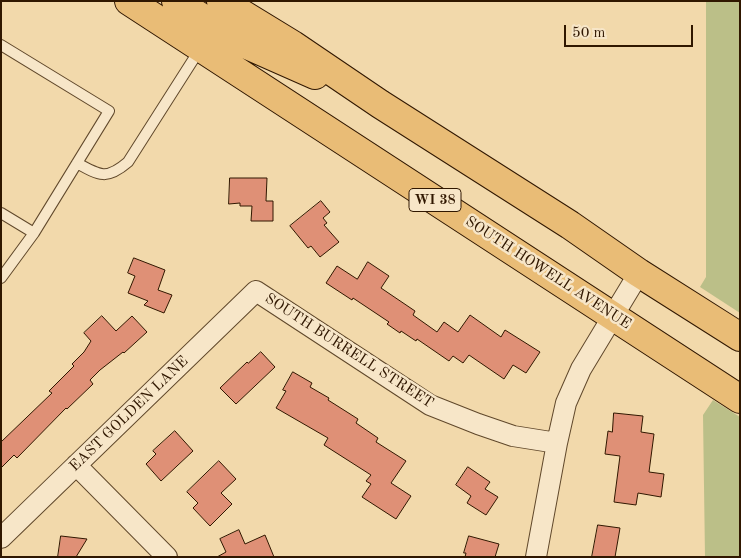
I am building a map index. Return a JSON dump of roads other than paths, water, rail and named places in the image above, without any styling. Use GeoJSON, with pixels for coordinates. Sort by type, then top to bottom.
{"type":"FeatureCollection","features":[{"type":"Feature","properties":{"kind":"main road","name":"SOUTH HOWELL AVENUE"},"geometry":{"type":"LineString","coordinates":[[128,1],[740,399]]}},
{"type":"Feature","properties":{"kind":"main road"},"geometry":{"type":"LineString","coordinates":[[176,1],[238,41],[380,104]]}},
{"type":"Feature","properties":{"kind":"main road"},"geometry":{"type":"LineString","coordinates":[[221,1],[292,45],[380,104],[570,225],[639,273],[740,337]]}},
{"type":"Feature","properties":{"kind":"main road"},"geometry":{"type":"LineString","coordinates":[[253,1],[292,45]]}},
{"type":"Feature","properties":{"kind":"street"},"geometry":{"type":"LineString","coordinates":[[536,557],[566,403],[581,369],[639,273]]}},
{"type":"Feature","properties":{"kind":"street","name":"SOUTH BURRELL STREET"},"geometry":{"type":"LineString","coordinates":[[256,291],[430,405],[513,436],[557,443]]}},
{"type":"Feature","properties":{"kind":"street","name":"EAST GOLDEN LANE"},"geometry":{"type":"LineString","coordinates":[[1,538],[256,291]]}},
{"type":"Feature","properties":{"kind":"street"},"geometry":{"type":"LineString","coordinates":[[76,465],[167,557]]}},
{"type":"Feature","properties":{"kind":"lane"},"geometry":{"type":"LineString","coordinates":[[1,45],[109,111],[34,233],[1,278]]}},
{"type":"Feature","properties":{"kind":"lane"},"geometry":{"type":"LineString","coordinates":[[77,163],[96,174],[106,175],[118,171],[128,162],[201,48]]}},
{"type":"Feature","properties":{"kind":"lane"},"geometry":{"type":"LineString","coordinates":[[1,213],[34,233]]}}]}
